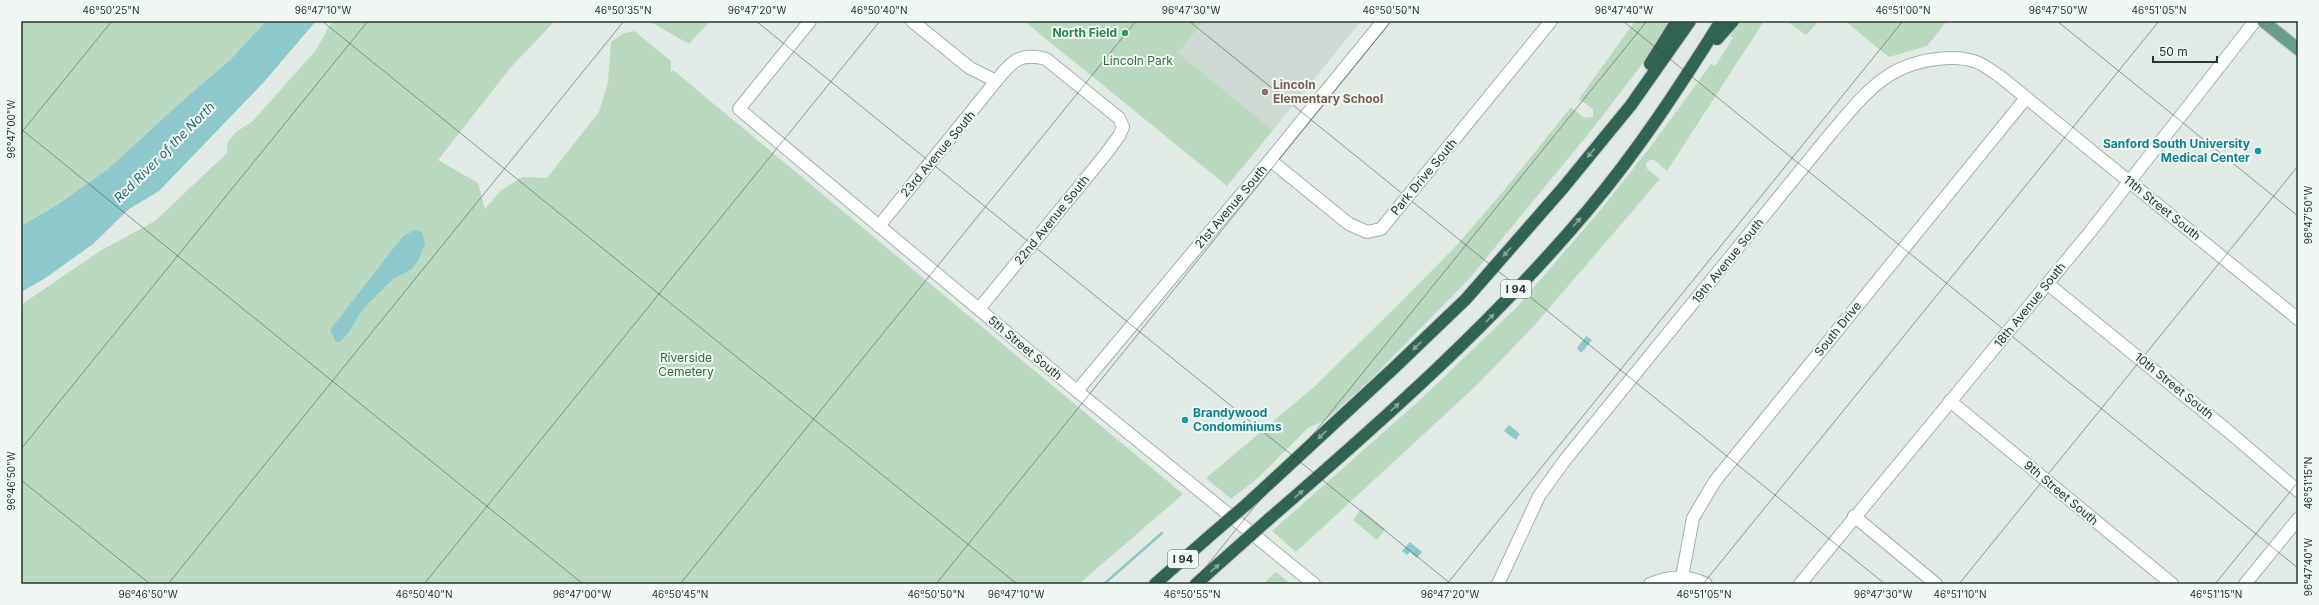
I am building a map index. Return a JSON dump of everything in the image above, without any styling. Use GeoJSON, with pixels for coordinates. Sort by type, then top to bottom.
{"type":"FeatureCollection","features":[{"type":"Feature","properties":{"kind":"highway"},"geometry":{"type":"LineString","coordinates":[[1605,136],[1678,21]]}},
{"type":"Feature","properties":{"kind":"highway","name":"I 94"},"geometry":{"type":"LineString","coordinates":[[1155,584],[1247,504],[1396,367],[1466,299],[1631,105],[1690,21]]}},
{"type":"Feature","properties":{"kind":"highway","name":"I 94"},"geometry":{"type":"LineString","coordinates":[[1196,584],[1374,427],[1492,316],[1588,210],[1654,125],[1722,21]]}},
{"type":"Feature","properties":{"kind":"highway"},"geometry":{"type":"LineString","coordinates":[[1691,68],[1733,21]]}},
{"type":"Feature","properties":{"kind":"main road"},"geometry":{"type":"LineString","coordinates":[[2263,21],[2298,49]]}},
{"type":"Feature","properties":{"kind":"street","name":"5th Street South"},"geometry":{"type":"LineString","coordinates":[[810,21],[739,109],[1077,391],[1314,584]]}},
{"type":"Feature","properties":{"kind":"street"},"geometry":{"type":"LineString","coordinates":[[912,21],[970,68],[996,81]]}},
{"type":"Feature","properties":{"kind":"street","name":"21st Avenue South"},"geometry":{"type":"LineString","coordinates":[[1077,391],[1270,160],[1383,21]]}},
{"type":"Feature","properties":{"kind":"street","name":"Park Drive South"},"geometry":{"type":"LineString","coordinates":[[1270,160],[1349,224],[1367,232],[1380,229],[1403,204],[1551,21]]}},
{"type":"Feature","properties":{"kind":"street","name":"18th Avenue South"},"geometry":{"type":"LineString","coordinates":[[1800,584],[1854,516],[2048,284],[2256,21]]}},
{"type":"Feature","properties":{"kind":"street","name":"23rd Avenue South"},"geometry":{"type":"LineString","coordinates":[[879,226],[1010,64],[1019,58],[1033,56],[1046,59],[1119,118],[1123,127],[1122,131]]}},
{"type":"Feature","properties":{"kind":"street","name":"19th Avenue South"},"geometry":{"type":"LineString","coordinates":[[1498,584],[1539,496],[1565,460],[1864,96],[1890,73],[1908,65],[1954,57],[1979,63],[2002,78],[2026,98]]}},
{"type":"Feature","properties":{"kind":"street","name":"11th Street South"},"geometry":{"type":"LineString","coordinates":[[2026,98],[2298,319]]}},
{"type":"Feature","properties":{"kind":"street","name":"South Drive"},"geometry":{"type":"LineString","coordinates":[[1682,577],[1693,518],[1715,481],[2026,98]]}},
{"type":"Feature","properties":{"kind":"street","name":"22nd Avenue South"},"geometry":{"type":"LineString","coordinates":[[979,309],[1105,155],[1122,131]]}},
{"type":"Feature","properties":{"kind":"street","name":"10th Street South"},"geometry":{"type":"LineString","coordinates":[[2048,284],[2228,431],[2298,491]]}},
{"type":"Feature","properties":{"kind":"street","name":"9th Street South"},"geometry":{"type":"LineString","coordinates":[[1950,401],[2172,584]]}},
{"type":"Feature","properties":{"kind":"street"},"geometry":{"type":"LineString","coordinates":[[1854,516],[1936,584]]}},
{"type":"Feature","properties":{"kind":"street"},"geometry":{"type":"LineString","coordinates":[[2245,584],[2298,519]]}},
{"type":"Feature","properties":{"kind":"street"},"geometry":{"type":"LineString","coordinates":[[1650,584],[1659,580],[1682,577],[1706,584]]}},
{"type":"Feature","properties":{"kind":"shaded area","name":"Lincoln Elementary School"},"geometry":{"type":"Polygon","coordinates":[[[1204,21],[1361,21],[1273,130],[1178,53],[1204,21]]]}},
{"type":"Feature","properties":{"kind":"green space"},"geometry":{"type":"Polygon","coordinates":[[[21,21],[266,21],[230,60],[182,101],[108,169],[57,205],[21,226],[21,21]]]}},
{"type":"Feature","properties":{"kind":"green space","name":"Riverside Cemetery"},"geometry":{"type":"Polygon","coordinates":[[[332,21],[555,21],[511,67],[438,160],[478,183],[485,209],[500,191],[522,177],[547,178],[599,112],[608,82],[611,42],[622,34],[634,31],[671,61],[671,72],[673,70],[1183,494],[1079,584],[21,584],[21,305],[100,251],[155,221],[227,153],[228,142],[236,132],[253,121],[316,50],[332,21]]]}},
{"type":"Feature","properties":{"kind":"green space"},"geometry":{"type":"Polygon","coordinates":[[[649,21],[710,21],[689,44],[649,21]]]}},
{"type":"Feature","properties":{"kind":"green space","name":"Lincoln Park"},"geometry":{"type":"Polygon","coordinates":[[[1024,21],[1204,21],[1178,53],[1273,130],[1227,186],[1024,21]]]}},
{"type":"Feature","properties":{"kind":"green space"},"geometry":{"type":"Polygon","coordinates":[[[1635,21],[1671,21],[1656,46],[1594,127],[1469,279],[1370,380],[1326,420],[1308,428],[1258,478],[1231,499],[1206,478],[1314,387],[1400,303],[1456,246],[1501,194],[1571,107],[1584,118],[1593,117],[1593,109],[1579,99],[1635,21]]]}},
{"type":"Feature","properties":{"kind":"green space"},"geometry":{"type":"Polygon","coordinates":[[[1740,21],[1764,21],[1667,171],[1654,160],[1649,160],[1646,163],[1647,169],[1660,179],[1533,327],[1478,384],[1296,552],[1272,531],[1420,400],[1517,307],[1603,207],[1654,142],[1711,64],[1715,66],[1733,38],[1730,36],[1740,21]]]}},
{"type":"Feature","properties":{"kind":"green space"},"geometry":{"type":"Polygon","coordinates":[[[1787,21],[1819,21],[1806,35],[1787,21]]]}},
{"type":"Feature","properties":{"kind":"green space"},"geometry":{"type":"Polygon","coordinates":[[[1845,21],[1947,21],[1927,46],[1889,57],[1845,21]]]}},
{"type":"Feature","properties":{"kind":"green space"},"geometry":{"type":"Polygon","coordinates":[[[1361,509],[1385,529],[1377,540],[1353,520],[1361,509]]]}},
{"type":"Feature","properties":{"kind":"green space"},"geometry":{"type":"Polygon","coordinates":[[[1276,572],[1291,584],[1263,584],[1276,572]]]}},
{"type":"Feature","properties":{"kind":"water","name":"Red River of the North"},"geometry":{"type":"Polygon","coordinates":[[[266,21],[316,21],[263,83],[159,191],[129,209],[93,244],[44,279],[21,292],[21,226],[57,205],[108,169],[182,101],[230,60],[266,21]]]}},
{"type":"Feature","properties":{"kind":"water"},"geometry":{"type":"Polygon","coordinates":[[[415,230],[422,232],[425,244],[418,261],[412,269],[393,279],[360,313],[349,332],[340,342],[336,342],[330,330],[403,236],[415,230]]]}},
{"type":"Feature","properties":{"kind":"water"},"geometry":{"type":"Polygon","coordinates":[[[1586,336],[1592,340],[1582,352],[1580,352],[1577,348],[1586,336]]]}},
{"type":"Feature","properties":{"kind":"water"},"geometry":{"type":"Polygon","coordinates":[[[1509,425],[1520,434],[1516,440],[1504,431],[1509,425]]]}},
{"type":"Feature","properties":{"kind":"water"},"geometry":{"type":"Polygon","coordinates":[[[1410,542],[1422,552],[1417,558],[1410,552],[1407,555],[1402,551],[1410,542]]]}},
{"type":"Feature","properties":{"kind":"waterway"},"geometry":{"type":"LineString","coordinates":[[1104,584],[1162,533]]}},
{"type":"Feature","properties":{"kind":"place","name":"North Field"},"geometry":{"type":"Point","coordinates":[1125,33]}},
{"type":"Feature","properties":{"kind":"place","name":"Lincoln Elementary School"},"geometry":{"type":"Point","coordinates":[1265,92]}},
{"type":"Feature","properties":{"kind":"place","name":"Sanford South University Medical Center"},"geometry":{"type":"Point","coordinates":[2258,151]}},
{"type":"Feature","properties":{"kind":"place","name":"Brandywood Condominiums"},"geometry":{"type":"Point","coordinates":[1185,420]}}]}
